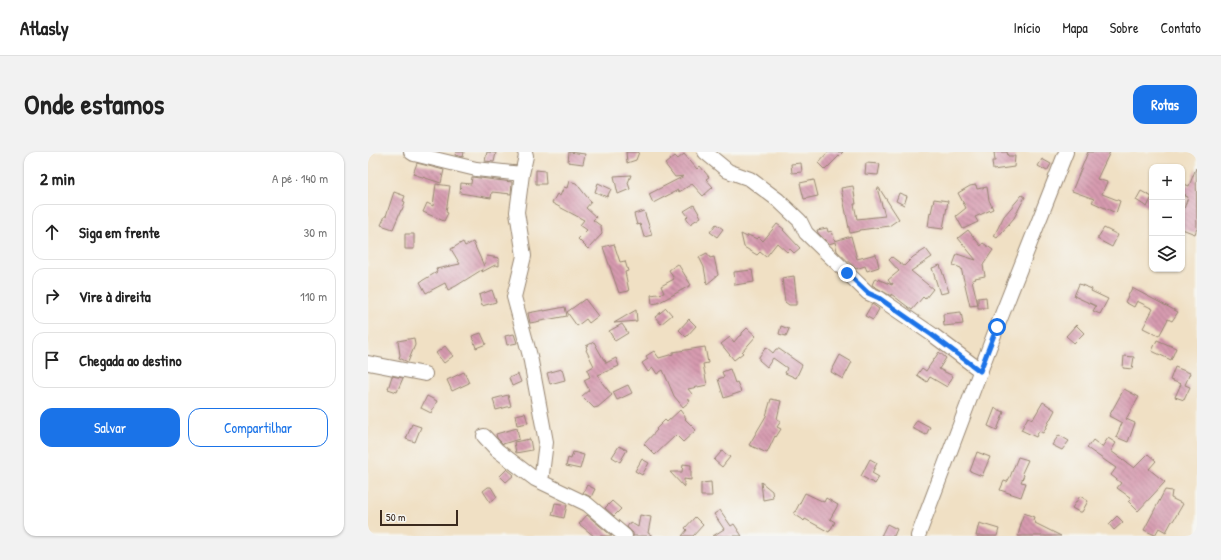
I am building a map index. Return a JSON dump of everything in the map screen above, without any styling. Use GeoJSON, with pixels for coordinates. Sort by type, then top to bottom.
{"type":"FeatureCollection","features":[{"type":"Feature","properties":{"kind":"street"},"geometry":{"type":"LineString","coordinates":[[411,152],[476,169],[522,174]]}},
{"type":"Feature","properties":{"kind":"street"},"geometry":{"type":"LineString","coordinates":[[525,152],[526,156],[517,212],[524,256],[514,297],[530,356],[546,442],[542,482]]}},
{"type":"Feature","properties":{"kind":"street"},"geometry":{"type":"LineString","coordinates":[[705,152],[728,171],[750,179],[778,200],[800,221],[806,233],[868,293],[879,298],[980,371]]}},
{"type":"Feature","properties":{"kind":"street"},"geometry":{"type":"LineString","coordinates":[[918,536],[980,371],[1066,152]]}},
{"type":"Feature","properties":{"kind":"street"},"geometry":{"type":"LineString","coordinates":[[368,363],[425,374]]}},
{"type":"Feature","properties":{"kind":"street"},"geometry":{"type":"LineString","coordinates":[[484,436],[497,450],[534,479],[587,504],[625,536]]}},
{"type":"Feature","properties":{"kind":"building"},"geometry":{"type":"Polygon","coordinates":[[[456,152],[464,152],[463,157],[455,155],[456,152]]]}},
{"type":"Feature","properties":{"kind":"building"},"geometry":{"type":"Polygon","coordinates":[[[487,152],[496,153],[494,162],[485,161],[487,152]]]}},
{"type":"Feature","properties":{"kind":"building"},"geometry":{"type":"Polygon","coordinates":[[[569,152],[585,154],[583,164],[568,162],[569,152]]]}},
{"type":"Feature","properties":{"kind":"building"},"geometry":{"type":"Polygon","coordinates":[[[626,152],[639,152],[636,160],[627,163],[626,152]]]}},
{"type":"Feature","properties":{"kind":"building"},"geometry":{"type":"Polygon","coordinates":[[[828,152],[843,152],[825,170],[818,163],[828,152]]]}},
{"type":"Feature","properties":{"kind":"building"},"geometry":{"type":"Polygon","coordinates":[[[994,152],[1007,152],[1008,156],[1015,156],[1014,167],[993,170],[992,161],[995,161],[994,152]]]}},
{"type":"Feature","properties":{"kind":"building"},"geometry":{"type":"Polygon","coordinates":[[[1088,152],[1110,152],[1097,179],[1107,182],[1102,194],[1120,201],[1116,213],[1092,202],[1094,199],[1072,191],[1088,152]]]}},
{"type":"Feature","properties":{"kind":"building"},"geometry":{"type":"Polygon","coordinates":[[[684,154],[697,169],[700,166],[709,177],[706,179],[713,187],[703,196],[692,184],[679,192],[678,190],[653,203],[649,194],[684,176],[675,177],[665,164],[675,156],[678,159],[684,154]]]}},
{"type":"Feature","properties":{"kind":"building"},"geometry":{"type":"Polygon","coordinates":[[[1042,159],[1051,164],[1047,171],[1038,166],[1042,159]]]}},
{"type":"Feature","properties":{"kind":"building"},"geometry":{"type":"Polygon","coordinates":[[[417,163],[444,170],[441,183],[413,174],[417,163]]]}},
{"type":"Feature","properties":{"kind":"building"},"geometry":{"type":"Polygon","coordinates":[[[801,163],[802,172],[792,173],[791,164],[801,163]]]}},
{"type":"Feature","properties":{"kind":"building"},"geometry":{"type":"Polygon","coordinates":[[[866,163],[880,164],[878,175],[865,174],[866,163]]]}},
{"type":"Feature","properties":{"kind":"building"},"geometry":{"type":"Polygon","coordinates":[[[1196,168],[1197,228],[1195,234],[1185,230],[1185,206],[1188,197],[1185,196],[1185,184],[1189,186],[1196,168]]]}},
{"type":"Feature","properties":{"kind":"building"},"geometry":{"type":"Polygon","coordinates":[[[536,170],[545,171],[546,184],[536,184],[536,170]]]}},
{"type":"Feature","properties":{"kind":"building"},"geometry":{"type":"Polygon","coordinates":[[[631,175],[628,183],[630,189],[618,194],[614,176],[631,175]]]}},
{"type":"Feature","properties":{"kind":"building"},"geometry":{"type":"Polygon","coordinates":[[[472,177],[512,182],[511,194],[492,192],[491,198],[460,193],[461,183],[471,184],[472,177]]]}},
{"type":"Feature","properties":{"kind":"building"},"geometry":{"type":"Polygon","coordinates":[[[814,180],[818,196],[804,199],[800,183],[814,180]]]}},
{"type":"Feature","properties":{"kind":"building"},"geometry":{"type":"Polygon","coordinates":[[[569,181],[576,183],[591,202],[586,208],[596,217],[593,220],[601,226],[602,234],[588,249],[578,239],[587,230],[580,225],[584,220],[552,203],[557,194],[560,196],[564,187],[567,188],[569,181]]]}},
{"type":"Feature","properties":{"kind":"building"},"geometry":{"type":"Polygon","coordinates":[[[598,183],[611,189],[607,197],[595,192],[598,183]]]}},
{"type":"Feature","properties":{"kind":"building"},"geometry":{"type":"Polygon","coordinates":[[[436,184],[450,186],[446,212],[448,213],[444,221],[423,212],[427,203],[433,206],[436,184]]]}},
{"type":"Feature","properties":{"kind":"building"},"geometry":{"type":"Polygon","coordinates":[[[976,185],[977,189],[987,187],[989,200],[993,209],[975,217],[978,222],[963,229],[956,216],[966,208],[958,193],[970,186],[976,185]]]}},
{"type":"Feature","properties":{"kind":"building"},"geometry":{"type":"Polygon","coordinates":[[[853,186],[857,219],[885,216],[877,188],[879,188],[899,219],[889,226],[850,233],[841,188],[853,186]]]}},
{"type":"Feature","properties":{"kind":"building"},"geometry":{"type":"Polygon","coordinates":[[[1141,191],[1149,195],[1149,203],[1147,207],[1136,200],[1141,191]]]}},
{"type":"Feature","properties":{"kind":"building"},"geometry":{"type":"Polygon","coordinates":[[[394,192],[405,196],[403,201],[405,202],[393,229],[381,225],[386,216],[394,192]]]}},
{"type":"Feature","properties":{"kind":"building"},"geometry":{"type":"Polygon","coordinates":[[[899,193],[907,196],[904,205],[896,201],[899,193]]]}},
{"type":"Feature","properties":{"kind":"building"},"geometry":{"type":"Polygon","coordinates":[[[1022,195],[1025,197],[1014,218],[997,238],[994,236],[1004,216],[1022,195]]]}},
{"type":"Feature","properties":{"kind":"building"},"geometry":{"type":"Polygon","coordinates":[[[934,199],[948,201],[943,229],[928,227],[934,199]]]}},
{"type":"Feature","properties":{"kind":"building"},"geometry":{"type":"Polygon","coordinates":[[[694,205],[701,217],[690,224],[686,218],[688,216],[684,211],[694,205]]]}},
{"type":"Feature","properties":{"kind":"building"},"geometry":{"type":"Polygon","coordinates":[[[644,211],[652,235],[644,237],[640,224],[637,225],[634,214],[644,211]]]}},
{"type":"Feature","properties":{"kind":"building"},"geometry":{"type":"Polygon","coordinates":[[[716,224],[723,229],[717,237],[710,232],[716,224]]]}},
{"type":"Feature","properties":{"kind":"building"},"geometry":{"type":"Polygon","coordinates":[[[777,224],[784,229],[783,230],[800,248],[794,253],[790,249],[787,252],[777,243],[766,257],[760,252],[757,255],[744,247],[741,234],[757,239],[759,237],[763,241],[777,224]]]}},
{"type":"Feature","properties":{"kind":"building"},"geometry":{"type":"Polygon","coordinates":[[[827,228],[828,232],[832,231],[835,241],[851,236],[857,259],[876,254],[879,267],[867,271],[865,266],[856,269],[837,251],[835,242],[829,244],[818,233],[817,230],[827,228]]]}},
{"type":"Feature","properties":{"kind":"building"},"geometry":{"type":"Polygon","coordinates":[[[1104,228],[1118,235],[1112,247],[1097,239],[1104,228]]]}},
{"type":"Feature","properties":{"kind":"building"},"geometry":{"type":"Polygon","coordinates":[[[968,230],[981,246],[983,243],[993,250],[983,265],[985,276],[972,280],[978,305],[970,306],[961,268],[953,265],[957,254],[976,260],[958,238],[968,230]]]}},
{"type":"Feature","properties":{"kind":"building"},"geometry":{"type":"Polygon","coordinates":[[[405,234],[414,234],[414,249],[405,249],[405,234]]]}},
{"type":"Feature","properties":{"kind":"building"},"geometry":{"type":"Polygon","coordinates":[[[463,242],[465,246],[473,242],[484,266],[487,256],[499,258],[499,266],[495,265],[482,272],[483,269],[448,290],[445,283],[426,293],[420,282],[437,272],[436,269],[460,264],[451,249],[463,242]]]}},
{"type":"Feature","properties":{"kind":"building"},"geometry":{"type":"Polygon","coordinates":[[[614,244],[620,262],[625,261],[628,271],[625,272],[629,291],[619,293],[603,247],[614,244]]]}},
{"type":"Feature","properties":{"kind":"building"},"geometry":{"type":"Polygon","coordinates":[[[926,249],[932,257],[911,271],[933,289],[925,299],[923,297],[912,310],[891,294],[891,296],[872,285],[875,278],[892,285],[893,283],[891,284],[888,280],[899,271],[889,260],[892,257],[904,266],[913,257],[926,249]]]}},
{"type":"Feature","properties":{"kind":"building"},"geometry":{"type":"Polygon","coordinates":[[[707,253],[710,258],[714,257],[718,275],[707,284],[704,267],[699,257],[707,253]]]}},
{"type":"Feature","properties":{"kind":"building"},"geometry":{"type":"Polygon","coordinates":[[[678,264],[691,285],[658,303],[652,304],[651,295],[664,293],[661,286],[674,279],[669,270],[678,264]]]}},
{"type":"Feature","properties":{"kind":"building"},"geometry":{"type":"Polygon","coordinates":[[[940,265],[949,292],[940,294],[932,268],[940,265]]]}},
{"type":"Feature","properties":{"kind":"building"},"geometry":{"type":"Polygon","coordinates":[[[752,270],[754,282],[735,285],[734,272],[752,270]]]}},
{"type":"Feature","properties":{"kind":"building"},"geometry":{"type":"Polygon","coordinates":[[[794,276],[796,305],[789,305],[785,302],[782,278],[794,276]]]}},
{"type":"Feature","properties":{"kind":"building"},"geometry":{"type":"Polygon","coordinates":[[[1079,284],[1092,289],[1091,291],[1108,299],[1100,314],[1093,311],[1096,306],[1074,296],[1079,284]]]}},
{"type":"Feature","properties":{"kind":"building"},"geometry":{"type":"Polygon","coordinates":[[[1132,288],[1178,312],[1172,321],[1168,319],[1159,336],[1143,328],[1153,309],[1137,301],[1134,307],[1125,302],[1132,288]]]}},
{"type":"Feature","properties":{"kind":"building"},"geometry":{"type":"Polygon","coordinates":[[[492,290],[496,302],[482,306],[479,295],[492,290]]]}},
{"type":"Feature","properties":{"kind":"building"},"geometry":{"type":"Polygon","coordinates":[[[986,297],[987,308],[978,308],[978,298],[986,297]]]}},
{"type":"Feature","properties":{"kind":"building"},"geometry":{"type":"Polygon","coordinates":[[[585,299],[598,316],[589,323],[586,319],[577,326],[567,312],[585,299]]]}},
{"type":"Feature","properties":{"kind":"building"},"geometry":{"type":"Polygon","coordinates":[[[872,304],[879,309],[873,320],[865,316],[872,304]]]}},
{"type":"Feature","properties":{"kind":"building"},"geometry":{"type":"Polygon","coordinates":[[[565,307],[567,316],[530,323],[528,313],[565,307]]]}},
{"type":"Feature","properties":{"kind":"building"},"geometry":{"type":"Polygon","coordinates":[[[666,308],[672,315],[661,324],[655,317],[666,308]]]}},
{"type":"Feature","properties":{"kind":"building"},"geometry":{"type":"Polygon","coordinates":[[[636,310],[637,321],[614,323],[636,310]]]}},
{"type":"Feature","properties":{"kind":"building"},"geometry":{"type":"Polygon","coordinates":[[[961,312],[963,324],[944,326],[943,314],[961,312]]]}},
{"type":"Feature","properties":{"kind":"building"},"geometry":{"type":"Polygon","coordinates":[[[689,319],[696,326],[686,337],[679,330],[689,319]]]}},
{"type":"Feature","properties":{"kind":"building"},"geometry":{"type":"Polygon","coordinates":[[[622,324],[628,333],[615,341],[609,331],[622,324]]]}},
{"type":"Feature","properties":{"kind":"building"},"geometry":{"type":"Polygon","coordinates":[[[1076,325],[1084,333],[1074,343],[1066,336],[1076,325]]]}},
{"type":"Feature","properties":{"kind":"building"},"geometry":{"type":"Polygon","coordinates":[[[781,326],[789,329],[786,336],[779,334],[781,326]]]}},
{"type":"Feature","properties":{"kind":"building"},"geometry":{"type":"Polygon","coordinates":[[[747,328],[756,336],[742,352],[743,353],[734,360],[721,344],[730,337],[734,342],[747,328]]]}},
{"type":"Feature","properties":{"kind":"building"},"geometry":{"type":"Polygon","coordinates":[[[481,333],[486,344],[476,348],[472,336],[481,333]]]}},
{"type":"Feature","properties":{"kind":"building"},"geometry":{"type":"Polygon","coordinates":[[[514,334],[517,343],[507,345],[505,336],[514,334]]]}},
{"type":"Feature","properties":{"kind":"building"},"geometry":{"type":"Polygon","coordinates":[[[414,338],[415,345],[408,362],[399,358],[398,341],[414,338]]]}},
{"type":"Feature","properties":{"kind":"building"},"geometry":{"type":"Polygon","coordinates":[[[1157,340],[1176,348],[1171,360],[1152,351],[1157,340]]]}},
{"type":"Feature","properties":{"kind":"building"},"geometry":{"type":"Polygon","coordinates":[[[594,342],[606,363],[616,358],[619,366],[598,375],[612,395],[598,407],[594,408],[582,396],[589,390],[584,380],[590,377],[587,370],[594,366],[586,350],[586,346],[594,342]]]}},
{"type":"Feature","properties":{"kind":"building"},"geometry":{"type":"Polygon","coordinates":[[[445,346],[453,356],[444,363],[436,353],[445,346]]]}},
{"type":"Feature","properties":{"kind":"building"},"geometry":{"type":"Polygon","coordinates":[[[705,347],[708,363],[703,364],[707,385],[688,389],[692,394],[688,398],[690,401],[683,407],[674,396],[663,370],[657,374],[653,368],[648,372],[642,363],[648,359],[646,356],[654,351],[659,358],[673,354],[673,352],[705,347]]]}},
{"type":"Feature","properties":{"kind":"building"},"geometry":{"type":"Polygon","coordinates":[[[766,347],[773,353],[776,349],[779,349],[802,365],[796,378],[785,373],[787,368],[773,358],[767,367],[759,360],[759,357],[766,347]]]}},
{"type":"Feature","properties":{"kind":"building"},"geometry":{"type":"Polygon","coordinates":[[[939,352],[946,358],[939,369],[953,376],[947,387],[930,377],[927,382],[917,375],[922,368],[926,371],[939,352]]]}},
{"type":"Feature","properties":{"kind":"building"},"geometry":{"type":"Polygon","coordinates":[[[840,355],[852,362],[843,379],[831,372],[840,355]]]}},
{"type":"Feature","properties":{"kind":"building"},"geometry":{"type":"Polygon","coordinates":[[[1124,356],[1134,357],[1132,369],[1123,368],[1124,356]]]}},
{"type":"Feature","properties":{"kind":"building"},"geometry":{"type":"Polygon","coordinates":[[[1175,367],[1190,373],[1185,385],[1190,387],[1184,400],[1175,397],[1181,384],[1170,380],[1175,367]]]}},
{"type":"Feature","properties":{"kind":"building"},"geometry":{"type":"Polygon","coordinates":[[[562,369],[565,380],[550,384],[547,373],[562,369]]]}},
{"type":"Feature","properties":{"kind":"building"},"geometry":{"type":"Polygon","coordinates":[[[730,369],[735,383],[737,382],[741,392],[724,398],[718,379],[724,377],[722,372],[730,369]]]}},
{"type":"Feature","properties":{"kind":"building"},"geometry":{"type":"Polygon","coordinates":[[[464,372],[469,383],[452,391],[447,380],[464,372]]]}},
{"type":"Feature","properties":{"kind":"building"},"geometry":{"type":"Polygon","coordinates":[[[518,374],[521,382],[512,386],[509,378],[518,374]]]}},
{"type":"Feature","properties":{"kind":"building"},"geometry":{"type":"Polygon","coordinates":[[[392,376],[403,378],[397,392],[388,389],[392,376]]]}},
{"type":"Feature","properties":{"kind":"building"},"geometry":{"type":"Polygon","coordinates":[[[628,385],[632,393],[617,400],[613,392],[628,385]]]}},
{"type":"Feature","properties":{"kind":"building"},"geometry":{"type":"Polygon","coordinates":[[[1124,389],[1139,397],[1126,419],[1135,423],[1128,442],[1116,437],[1122,423],[1109,416],[1124,389]]]}},
{"type":"Feature","properties":{"kind":"building"},"geometry":{"type":"Polygon","coordinates":[[[508,395],[511,406],[496,410],[493,399],[508,395]]]}},
{"type":"Feature","properties":{"kind":"building"},"geometry":{"type":"Polygon","coordinates":[[[427,396],[437,401],[431,413],[421,408],[427,396]]]}},
{"type":"Feature","properties":{"kind":"building"},"geometry":{"type":"Polygon","coordinates":[[[771,399],[781,401],[777,419],[781,421],[777,427],[781,429],[776,437],[775,436],[767,453],[749,445],[766,416],[771,399]]]}},
{"type":"Feature","properties":{"kind":"building"},"geometry":{"type":"Polygon","coordinates":[[[1043,402],[1055,410],[1043,433],[1039,431],[1036,437],[1021,430],[1028,417],[1033,419],[1043,402]]]}},
{"type":"Feature","properties":{"kind":"building"},"geometry":{"type":"Polygon","coordinates":[[[995,408],[1004,412],[997,430],[988,426],[995,408]]]}},
{"type":"Feature","properties":{"kind":"building"},"geometry":{"type":"Polygon","coordinates":[[[680,410],[686,418],[685,419],[696,430],[683,442],[676,435],[655,455],[644,444],[665,420],[667,422],[680,410]]]}},
{"type":"Feature","properties":{"kind":"building"},"geometry":{"type":"Polygon","coordinates":[[[525,413],[528,423],[517,425],[515,415],[525,413]]]}},
{"type":"Feature","properties":{"kind":"building"},"geometry":{"type":"Polygon","coordinates":[[[917,420],[930,427],[926,435],[912,428],[917,420]]]}},
{"type":"Feature","properties":{"kind":"building"},"geometry":{"type":"Polygon","coordinates":[[[412,424],[421,427],[415,442],[406,439],[412,424]]]}},
{"type":"Feature","properties":{"kind":"building"},"geometry":{"type":"Polygon","coordinates":[[[517,428],[519,439],[503,444],[497,438],[496,434],[517,428]]]}},
{"type":"Feature","properties":{"kind":"building"},"geometry":{"type":"Polygon","coordinates":[[[1059,435],[1069,441],[1062,450],[1052,445],[1059,435]]]}},
{"type":"Feature","properties":{"kind":"building"},"geometry":{"type":"Polygon","coordinates":[[[1108,438],[1116,443],[1111,451],[1134,468],[1148,454],[1156,461],[1149,469],[1165,482],[1138,511],[1128,501],[1131,498],[1117,488],[1121,483],[1111,475],[1116,468],[1087,448],[1093,440],[1102,447],[1108,438]]]}},
{"type":"Feature","properties":{"kind":"building"},"geometry":{"type":"Polygon","coordinates":[[[530,439],[532,450],[516,453],[514,442],[530,439]]]}},
{"type":"Feature","properties":{"kind":"building"},"geometry":{"type":"Polygon","coordinates":[[[619,446],[627,450],[620,462],[612,457],[619,446]]]}},
{"type":"Feature","properties":{"kind":"building"},"geometry":{"type":"Polygon","coordinates":[[[722,451],[730,457],[722,467],[714,460],[722,451]]]}},
{"type":"Feature","properties":{"kind":"building"},"geometry":{"type":"Polygon","coordinates":[[[573,452],[584,455],[580,469],[566,466],[568,458],[571,459],[573,452]]]}},
{"type":"Feature","properties":{"kind":"building"},"geometry":{"type":"Polygon","coordinates":[[[977,452],[990,457],[982,476],[970,471],[977,452]]]}},
{"type":"Feature","properties":{"kind":"building"},"geometry":{"type":"Polygon","coordinates":[[[1018,457],[1028,460],[1022,473],[1024,475],[1021,482],[1026,483],[1021,497],[1000,490],[1004,481],[1007,482],[1010,477],[1018,457]]]}},
{"type":"Feature","properties":{"kind":"building"},"geometry":{"type":"Polygon","coordinates":[[[642,459],[649,463],[642,475],[635,471],[642,459]]]}},
{"type":"Feature","properties":{"kind":"building"},"geometry":{"type":"Polygon","coordinates":[[[870,459],[877,463],[872,473],[879,477],[875,484],[861,476],[870,459]]]}},
{"type":"Feature","properties":{"kind":"building"},"geometry":{"type":"Polygon","coordinates":[[[683,464],[691,465],[691,480],[684,479],[684,487],[670,472],[682,472],[683,464]]]}},
{"type":"Feature","properties":{"kind":"building"},"geometry":{"type":"Polygon","coordinates":[[[507,469],[514,475],[506,482],[500,476],[507,469]]]}},
{"type":"Feature","properties":{"kind":"building"},"geometry":{"type":"Polygon","coordinates":[[[711,482],[712,496],[701,496],[701,483],[711,482]]]}},
{"type":"Feature","properties":{"kind":"building"},"geometry":{"type":"Polygon","coordinates":[[[761,482],[772,491],[773,498],[763,500],[761,482]]]}},
{"type":"Feature","properties":{"kind":"building"},"geometry":{"type":"Polygon","coordinates":[[[587,485],[595,489],[591,497],[583,493],[587,485]]]}},
{"type":"Feature","properties":{"kind":"building"},"geometry":{"type":"Polygon","coordinates":[[[488,487],[491,487],[497,497],[490,502],[483,491],[488,487]]]}},
{"type":"Feature","properties":{"kind":"building"},"geometry":{"type":"Polygon","coordinates":[[[1165,490],[1172,491],[1171,498],[1183,504],[1166,532],[1159,528],[1155,535],[1144,530],[1165,490]]]}},
{"type":"Feature","properties":{"kind":"building"},"geometry":{"type":"Polygon","coordinates":[[[805,493],[824,502],[826,498],[838,505],[830,519],[835,522],[829,532],[805,519],[804,521],[794,514],[805,493]]]}},
{"type":"Feature","properties":{"kind":"building"},"geometry":{"type":"Polygon","coordinates":[[[1080,496],[1088,501],[1082,512],[1072,508],[1080,496]]]}},
{"type":"Feature","properties":{"kind":"building"},"geometry":{"type":"Polygon","coordinates":[[[612,501],[621,509],[614,516],[605,508],[612,501]]]}},
{"type":"Feature","properties":{"kind":"building"},"geometry":{"type":"Polygon","coordinates":[[[555,503],[567,505],[564,518],[552,515],[555,503]]]}},
{"type":"Feature","properties":{"kind":"building"},"geometry":{"type":"Polygon","coordinates":[[[720,510],[731,526],[734,524],[742,536],[713,536],[724,529],[714,514],[720,510]]]}},
{"type":"Feature","properties":{"kind":"building"},"geometry":{"type":"Polygon","coordinates":[[[1024,513],[1034,517],[1033,520],[1036,522],[1035,523],[1061,536],[1018,536],[1024,513]]]}},
{"type":"Feature","properties":{"kind":"building"},"geometry":{"type":"Polygon","coordinates":[[[587,515],[612,536],[594,536],[579,524],[587,515]]]}},
{"type":"Feature","properties":{"kind":"building"},"geometry":{"type":"Polygon","coordinates":[[[640,515],[651,517],[648,533],[653,536],[633,536],[633,533],[627,527],[630,522],[638,527],[640,515]]]}},
{"type":"Feature","properties":{"kind":"building"},"geometry":{"type":"Polygon","coordinates":[[[1117,516],[1123,522],[1114,530],[1109,524],[1117,516]]]}},
{"type":"Feature","properties":{"kind":"building"},"geometry":{"type":"Polygon","coordinates":[[[695,517],[703,525],[693,536],[682,536],[687,530],[685,528],[695,517]]]}},
{"type":"Feature","properties":{"kind":"building"},"geometry":{"type":"Polygon","coordinates":[[[979,523],[999,529],[997,536],[976,536],[979,523]]]}},
{"type":"Feature","properties":{"kind":"building"},"geometry":{"type":"Polygon","coordinates":[[[887,524],[897,529],[894,536],[881,536],[887,524]]]}},
{"type":"Feature","properties":{"kind":"route"},"geometry":{"type":"LineString","coordinates":[[847,273],[868,293],[879,298],[980,371],[997,327]]}}]}
